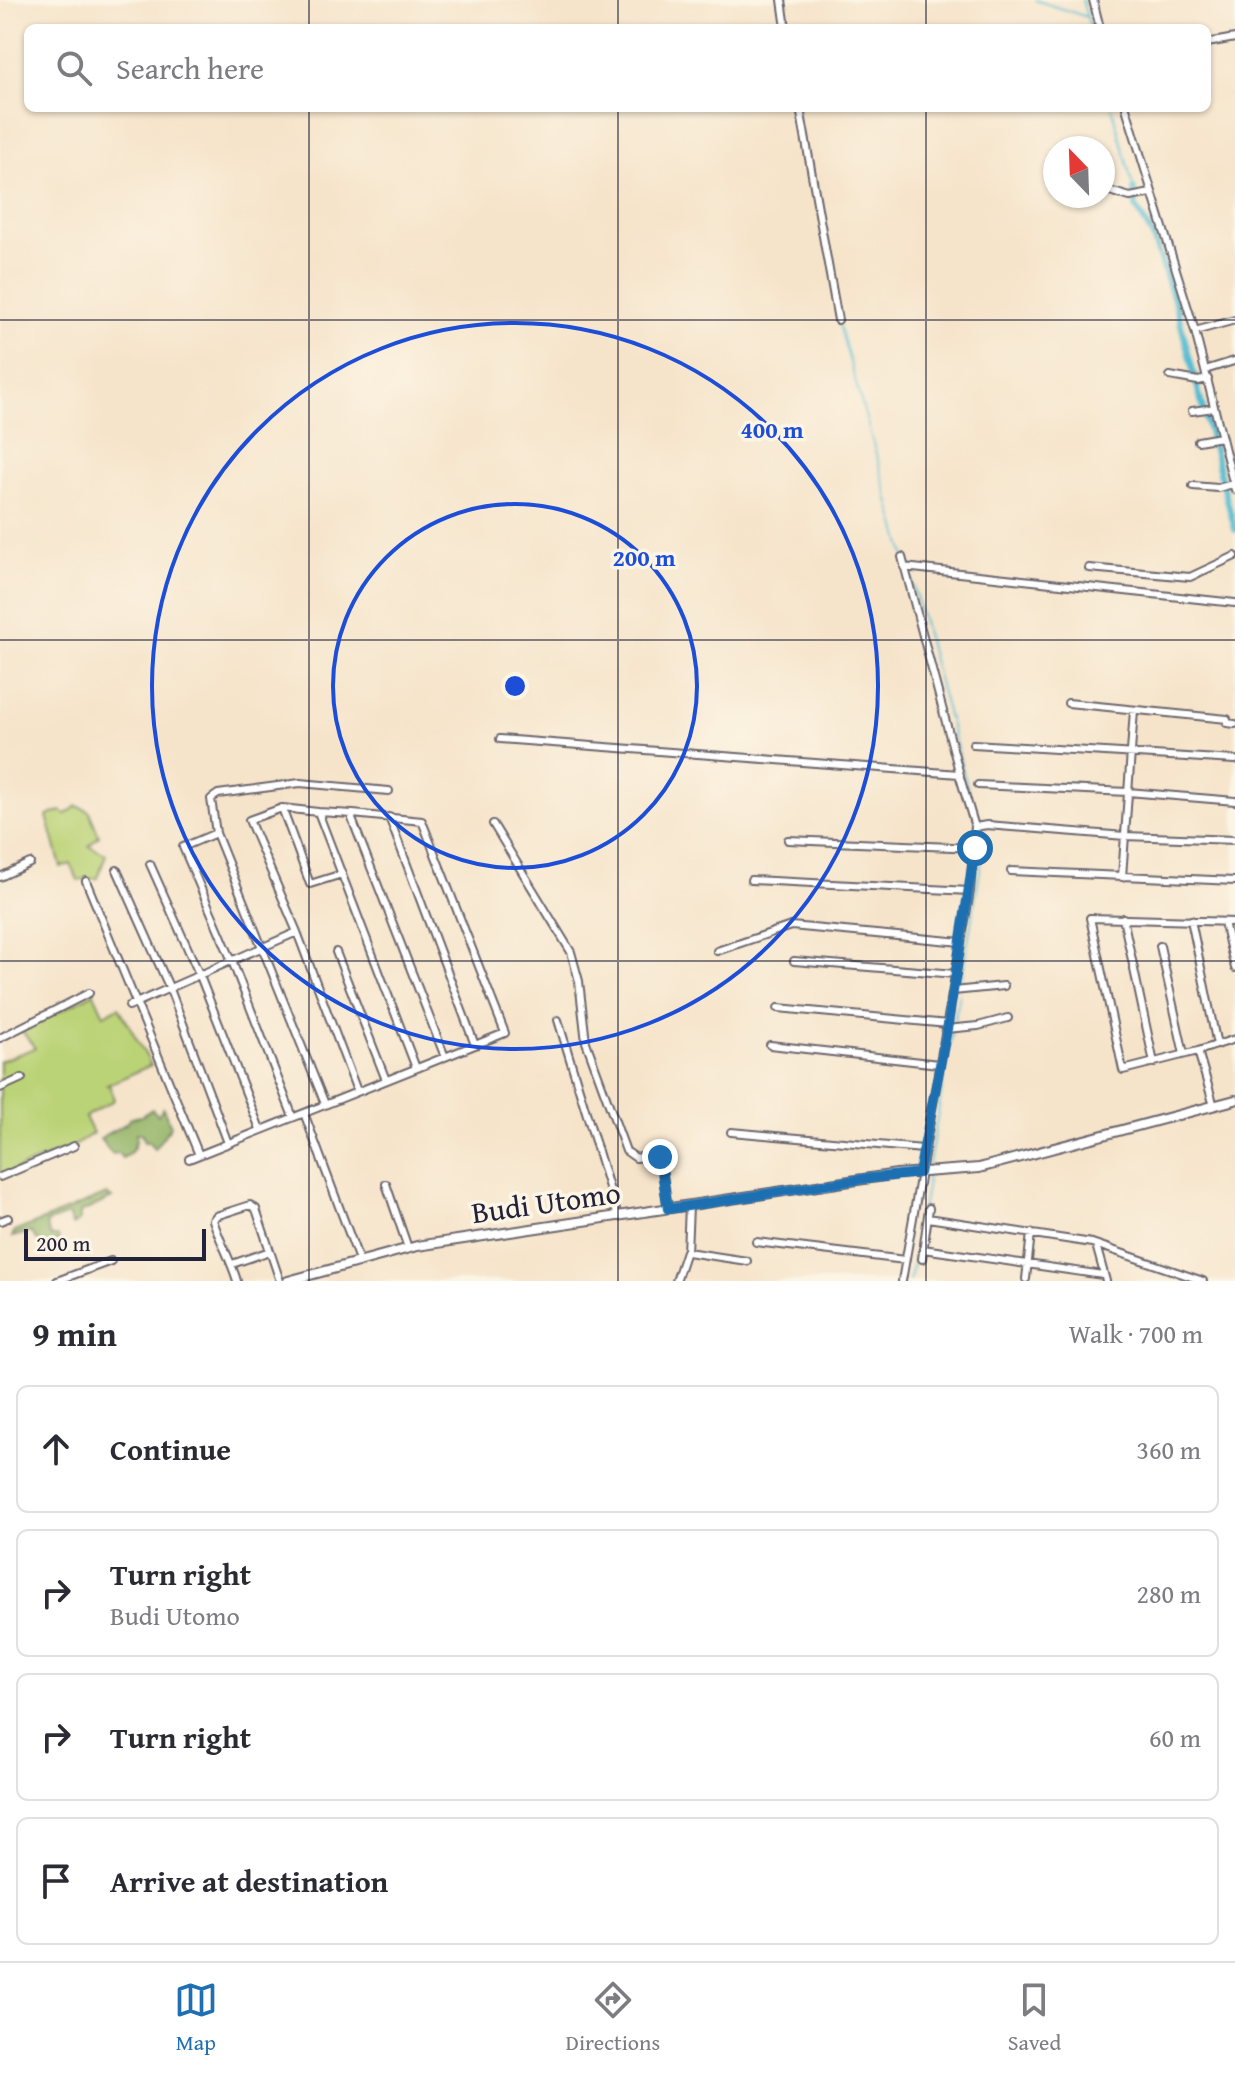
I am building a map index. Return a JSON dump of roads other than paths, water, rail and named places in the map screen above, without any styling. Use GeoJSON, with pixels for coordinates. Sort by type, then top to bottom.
{"type":"FeatureCollection","features":[{"type":"Feature","properties":{"kind":"street"},"geometry":{"type":"LineString","coordinates":[[782,0],[785,24]]}},
{"type":"Feature","properties":{"kind":"street"},"geometry":{"type":"LineString","coordinates":[[1093,0],[1099,24]]}},
{"type":"Feature","properties":{"kind":"street"},"geometry":{"type":"LineString","coordinates":[[1211,42],[1235,38]]}},
{"type":"Feature","properties":{"kind":"street"},"geometry":{"type":"LineString","coordinates":[[801,112],[838,320]]}},
{"type":"Feature","properties":{"kind":"street"},"geometry":{"type":"LineString","coordinates":[[1127,112],[1195,331],[1214,408],[1215,438],[1232,487],[1193,486]]}},
{"type":"Feature","properties":{"kind":"street"},"geometry":{"type":"LineString","coordinates":[[1115,193],[1130,197],[1151,193]]}},
{"type":"Feature","properties":{"kind":"street"},"geometry":{"type":"LineString","coordinates":[[1195,331],[1235,320]]}},
{"type":"Feature","properties":{"kind":"street"},"geometry":{"type":"LineString","coordinates":[[1205,370],[1234,361]]}},
{"type":"Feature","properties":{"kind":"street"},"geometry":{"type":"LineString","coordinates":[[1170,376],[1208,379]]}},
{"type":"Feature","properties":{"kind":"street"},"geometry":{"type":"LineString","coordinates":[[1198,409],[1214,408]]}},
{"type":"Feature","properties":{"kind":"street"},"geometry":{"type":"LineString","coordinates":[[1198,441],[1215,438]]}},
{"type":"Feature","properties":{"kind":"street"},"geometry":{"type":"LineString","coordinates":[[1089,568],[1190,577],[1235,556]]}},
{"type":"Feature","properties":{"kind":"street"},"geometry":{"type":"LineString","coordinates":[[902,557],[976,827],[970,891],[956,974],[957,991],[923,1149],[926,1173],[918,1232],[923,1249],[922,1259]]}},
{"type":"Feature","properties":{"kind":"street"},"geometry":{"type":"LineString","coordinates":[[907,567],[1235,603]]}},
{"type":"Feature","properties":{"kind":"street"},"geometry":{"type":"LineString","coordinates":[[1068,703],[1227,719],[1227,723],[1235,724]]}},
{"type":"Feature","properties":{"kind":"street"},"geometry":{"type":"LineString","coordinates":[[1122,877],[1134,710]]}},
{"type":"Feature","properties":{"kind":"street"},"geometry":{"type":"LineString","coordinates":[[500,739],[960,775]]}},
{"type":"Feature","properties":{"kind":"street"},"geometry":{"type":"LineString","coordinates":[[973,744],[1235,760]]}},
{"type":"Feature","properties":{"kind":"street"},"geometry":{"type":"LineString","coordinates":[[325,1104],[216,833],[211,799],[218,794],[300,783],[389,791]]}},
{"type":"Feature","properties":{"kind":"street"},"geometry":{"type":"LineString","coordinates":[[978,785],[1235,801]]}},
{"type":"Feature","properties":{"kind":"street"},"geometry":{"type":"LineString","coordinates":[[282,808],[310,884],[342,874]]}},
{"type":"Feature","properties":{"kind":"street"},"geometry":{"type":"LineString","coordinates":[[189,1159],[505,1033],[422,821],[282,808],[249,820],[297,932],[357,1091]]}},
{"type":"Feature","properties":{"kind":"street"},"geometry":{"type":"LineString","coordinates":[[318,812],[416,1068]]}},
{"type":"Feature","properties":{"kind":"street"},"geometry":{"type":"LineString","coordinates":[[353,814],[352,819],[445,1057]]}},
{"type":"Feature","properties":{"kind":"street"},"geometry":{"type":"LineString","coordinates":[[389,817],[475,1045]]}},
{"type":"Feature","properties":{"kind":"street"},"geometry":{"type":"LineString","coordinates":[[493,824],[571,952],[580,989],[586,1042],[626,1151],[636,1158],[656,1154],[660,1157],[668,1209]]}},
{"type":"Feature","properties":{"kind":"street"},"geometry":{"type":"LineString","coordinates":[[976,827],[987,825],[1125,836],[1235,840]]}},
{"type":"Feature","properties":{"kind":"street"},"geometry":{"type":"LineString","coordinates":[[216,833],[183,847],[293,1117]]}},
{"type":"Feature","properties":{"kind":"street"},"geometry":{"type":"LineString","coordinates":[[788,840],[975,848]]}},
{"type":"Feature","properties":{"kind":"street"},"geometry":{"type":"LineString","coordinates":[[0,877],[30,863]]}},
{"type":"Feature","properties":{"kind":"street"},"geometry":{"type":"LineString","coordinates":[[150,864],[200,976],[260,1129]]}},
{"type":"Feature","properties":{"kind":"street"},"geometry":{"type":"LineString","coordinates":[[117,870],[170,989],[228,1143]]}},
{"type":"Feature","properties":{"kind":"street"},"geometry":{"type":"LineString","coordinates":[[1011,871],[1235,881]]}},
{"type":"Feature","properties":{"kind":"street"},"geometry":{"type":"LineString","coordinates":[[751,880],[970,891]]}},
{"type":"Feature","properties":{"kind":"street"},"geometry":{"type":"LineString","coordinates":[[86,881],[199,1155]]}},
{"type":"Feature","properties":{"kind":"street"},"geometry":{"type":"LineString","coordinates":[[1235,922],[1090,918],[1123,1070],[1235,1039]]}},
{"type":"Feature","properties":{"kind":"street"},"geometry":{"type":"LineString","coordinates":[[1123,918],[1154,1063]]}},
{"type":"Feature","properties":{"kind":"street"},"geometry":{"type":"LineString","coordinates":[[1191,920],[1217,1045]]}},
{"type":"Feature","properties":{"kind":"street"},"geometry":{"type":"LineString","coordinates":[[1224,922],[1235,968]]}},
{"type":"Feature","properties":{"kind":"street"},"geometry":{"type":"LineString","coordinates":[[717,951],[791,926],[961,942]]}},
{"type":"Feature","properties":{"kind":"street"},"geometry":{"type":"LineString","coordinates":[[129,1006],[297,932]]}},
{"type":"Feature","properties":{"kind":"street"},"geometry":{"type":"LineString","coordinates":[[1160,946],[1184,1054]]}},
{"type":"Feature","properties":{"kind":"street"},"geometry":{"type":"LineString","coordinates":[[336,952],[386,1080]]}},
{"type":"Feature","properties":{"kind":"street"},"geometry":{"type":"LineString","coordinates":[[794,961],[956,974]]}},
{"type":"Feature","properties":{"kind":"street"},"geometry":{"type":"LineString","coordinates":[[957,991],[1004,986]]}},
{"type":"Feature","properties":{"kind":"street"},"geometry":{"type":"LineString","coordinates":[[0,1038],[89,993]]}},
{"type":"Feature","properties":{"kind":"street"},"geometry":{"type":"LineString","coordinates":[[778,1008],[958,1028],[1008,1018]]}},
{"type":"Feature","properties":{"kind":"street"},"geometry":{"type":"LineString","coordinates":[[558,1020],[618,1217]]}},
{"type":"Feature","properties":{"kind":"street"},"geometry":{"type":"LineString","coordinates":[[770,1045],[939,1064]]}},
{"type":"Feature","properties":{"kind":"street"},"geometry":{"type":"LineString","coordinates":[[1198,1051],[1214,1106]]}},
{"type":"Feature","properties":{"kind":"street"},"geometry":{"type":"LineString","coordinates":[[0,1088],[22,1078]]}},
{"type":"Feature","properties":{"kind":"street","name":"Budi Utomo"},"geometry":{"type":"LineString","coordinates":[[288,1281],[408,1248],[863,1179],[997,1164],[1235,1100]]}},
{"type":"Feature","properties":{"kind":"street"},"geometry":{"type":"LineString","coordinates":[[304,1113],[359,1260]]}},
{"type":"Feature","properties":{"kind":"street"},"geometry":{"type":"LineString","coordinates":[[731,1132],[923,1149]]}},
{"type":"Feature","properties":{"kind":"street"},"geometry":{"type":"LineString","coordinates":[[0,1177],[74,1146]]}},
{"type":"Feature","properties":{"kind":"street"},"geometry":{"type":"LineString","coordinates":[[386,1184],[408,1248]]}},
{"type":"Feature","properties":{"kind":"street"},"geometry":{"type":"LineString","coordinates":[[676,1281],[686,1251],[689,1206]]}},
{"type":"Feature","properties":{"kind":"street"},"geometry":{"type":"LineString","coordinates":[[237,1281],[232,1264],[223,1252],[213,1220],[216,1216],[253,1207],[280,1281]]}},
{"type":"Feature","properties":{"kind":"street"},"geometry":{"type":"LineString","coordinates":[[902,1281],[905,1260],[928,1218],[929,1208]]}},
{"type":"Feature","properties":{"kind":"street"},"geometry":{"type":"LineString","coordinates":[[928,1218],[1096,1245],[1203,1281]]}},
{"type":"Feature","properties":{"kind":"street"},"geometry":{"type":"LineString","coordinates":[[1026,1279],[1031,1233]]}},
{"type":"Feature","properties":{"kind":"street"},"geometry":{"type":"LineString","coordinates":[[756,1242],[905,1260]]}},
{"type":"Feature","properties":{"kind":"street"},"geometry":{"type":"LineString","coordinates":[[923,1249],[1104,1278],[1096,1245]]}},
{"type":"Feature","properties":{"kind":"street"},"geometry":{"type":"LineString","coordinates":[[232,1264],[270,1251]]}},
{"type":"Feature","properties":{"kind":"street"},"geometry":{"type":"LineString","coordinates":[[686,1251],[747,1261]]}},
{"type":"Feature","properties":{"kind":"street"},"geometry":{"type":"LineString","coordinates":[[57,1281],[111,1261]]}},
{"type":"Feature","properties":{"kind":"waterway"},"geometry":{"type":"LineString","coordinates":[[1035,0],[1087,17],[1089,24]]}},
{"type":"Feature","properties":{"kind":"waterway"},"geometry":{"type":"LineString","coordinates":[[1082,0],[1087,17]]}},
{"type":"Feature","properties":{"kind":"waterway"},"geometry":{"type":"LineString","coordinates":[[1113,112],[1134,189]]}},
{"type":"Feature","properties":{"kind":"waterway"},"geometry":{"type":"LineString","coordinates":[[1134,189],[1136,207],[1152,235],[1175,302],[1235,530]]}},
{"type":"Feature","properties":{"kind":"waterway"},"geometry":{"type":"LineString","coordinates":[[839,324],[905,556]]}},
{"type":"Feature","properties":{"kind":"waterway"},"geometry":{"type":"LineString","coordinates":[[911,578],[977,823]]}},
{"type":"Feature","properties":{"kind":"waterway"},"geometry":{"type":"LineString","coordinates":[[960,988],[982,859],[979,829]]}},
{"type":"Feature","properties":{"kind":"waterway"},"geometry":{"type":"LineString","coordinates":[[928,1169],[959,994]]}},
{"type":"Feature","properties":{"kind":"waterway"},"geometry":{"type":"LineString","coordinates":[[910,1281],[928,1176]]}}]}
